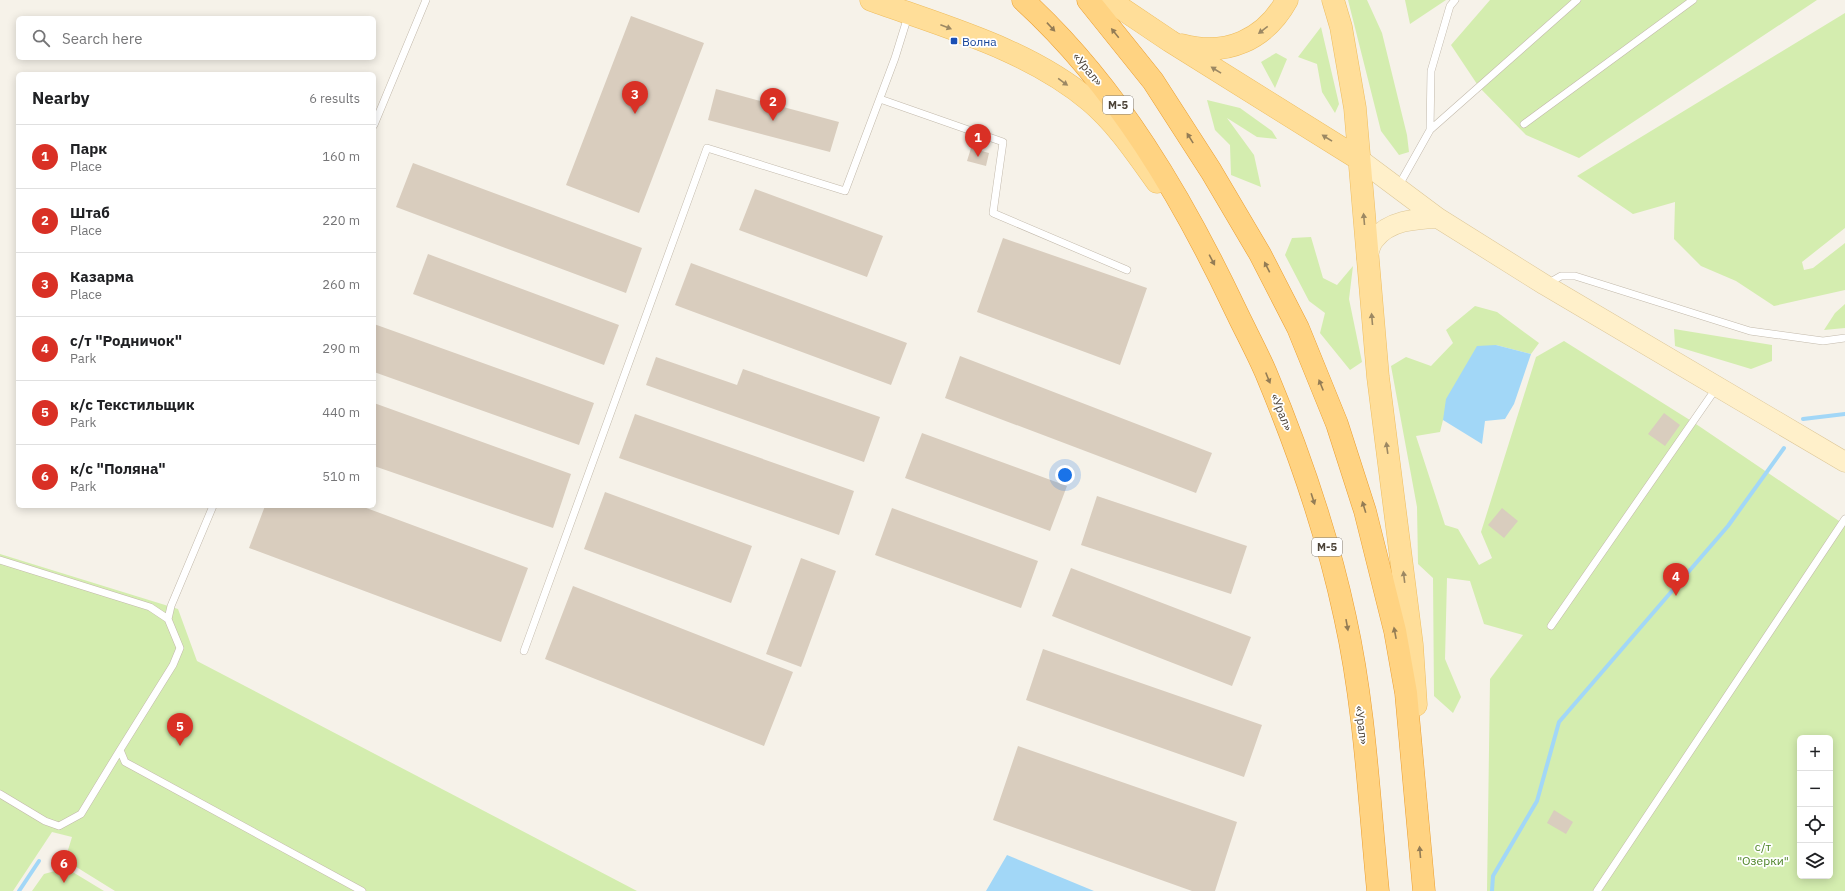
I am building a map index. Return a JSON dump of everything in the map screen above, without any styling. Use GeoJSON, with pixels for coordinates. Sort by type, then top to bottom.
{"type":"FeatureCollection","features":[{"type":"Feature","properties":{"kind":"highway","name":"«Урал»"},"geometry":{"type":"LineString","coordinates":[[1023,0],[1041,16],[1075,53],[1114,100],[1162,174],[1193,226],[1216,269],[1265,371],[1293,440],[1314,502],[1336,576],[1346,619],[1362,721],[1378,891]]}},
{"type":"Feature","properties":{"kind":"highway"},"geometry":{"type":"LineString","coordinates":[[1088,0],[1158,87],[1211,171],[1260,254],[1298,328],[1337,424],[1365,510],[1395,631],[1406,692],[1424,891]]}},
{"type":"Feature","properties":{"kind":"main road"},"geometry":{"type":"LineString","coordinates":[[871,0],[1008,51],[1056,76],[1090,101],[1124,135],[1165,195],[1193,226]]}},
{"type":"Feature","properties":{"kind":"main road"},"geometry":{"type":"LineString","coordinates":[[1109,0],[1170,42],[1359,159],[1438,218],[1545,285],[1845,462]]}},
{"type":"Feature","properties":{"kind":"main road"},"geometry":{"type":"LineString","coordinates":[[1170,42],[1196,49],[1219,49],[1242,44],[1264,30],[1280,12],[1287,0]]}},
{"type":"Feature","properties":{"kind":"main road"},"geometry":{"type":"LineString","coordinates":[[1333,0],[1341,27],[1350,71],[1355,108],[1378,376],[1397,516],[1412,645],[1416,719],[1415,783]]}},
{"type":"Feature","properties":{"kind":"main road"},"geometry":{"type":"LineString","coordinates":[[1367,258],[1373,241],[1384,229],[1403,221],[1438,218]]}},
{"type":"Feature","properties":{"kind":"lane"},"geometry":{"type":"LineString","coordinates":[[376,120],[426,0]]}},
{"type":"Feature","properties":{"kind":"lane"},"geometry":{"type":"LineString","coordinates":[[1430,130],[1431,71],[1450,6],[1455,0]]}},
{"type":"Feature","properties":{"kind":"lane"},"geometry":{"type":"LineString","coordinates":[[1397,188],[1430,130],[1577,0]]}},
{"type":"Feature","properties":{"kind":"lane"},"geometry":{"type":"LineString","coordinates":[[1524,124],[1693,0]]}},
{"type":"Feature","properties":{"kind":"lane"},"geometry":{"type":"LineString","coordinates":[[524,651],[706,148],[845,191],[895,58],[909,14]]}},
{"type":"Feature","properties":{"kind":"lane"},"geometry":{"type":"LineString","coordinates":[[880,99],[1003,142],[993,213],[1127,270]]}},
{"type":"Feature","properties":{"kind":"lane"},"geometry":{"type":"LineString","coordinates":[[1545,285],[1561,276],[1575,276],[1750,331],[1823,341],[1845,338]]}},
{"type":"Feature","properties":{"kind":"lane"},"geometry":{"type":"LineString","coordinates":[[1552,626],[1717,387]]}},
{"type":"Feature","properties":{"kind":"lane"},"geometry":{"type":"LineString","coordinates":[[168,620],[171,606],[212,508]]}},
{"type":"Feature","properties":{"kind":"lane"},"geometry":{"type":"LineString","coordinates":[[1597,891],[1845,519]]}},
{"type":"Feature","properties":{"kind":"lane"},"geometry":{"type":"LineString","coordinates":[[0,560],[150,607],[168,620],[180,648],[173,665],[81,814],[59,826],[45,821],[0,794]]}},
{"type":"Feature","properties":{"kind":"lane"},"geometry":{"type":"LineString","coordinates":[[120,750],[125,762],[362,891]]}},
{"type":"Feature","properties":{"kind":"green space"},"geometry":{"type":"Polygon","coordinates":[[[1348,0],[1367,0],[1382,33],[1407,135],[1409,152],[1399,155],[1381,131],[1348,0]]]}},
{"type":"Feature","properties":{"kind":"green space"},"geometry":{"type":"Polygon","coordinates":[[[1405,0],[1446,0],[1410,24],[1405,0]]]}},
{"type":"Feature","properties":{"kind":"green space"},"geometry":{"type":"Polygon","coordinates":[[[1490,0],[1817,0],[1579,158],[1526,135],[1479,87],[1451,45],[1490,0]]]}},
{"type":"Feature","properties":{"kind":"green space"},"geometry":{"type":"Polygon","coordinates":[[[1845,13],[1845,228],[1802,262],[1804,270],[1813,268],[1845,243],[1845,290],[1774,306],[1736,281],[1701,266],[1674,239],[1675,202],[1633,214],[1577,176],[1845,13]]]}},
{"type":"Feature","properties":{"kind":"green space"},"geometry":{"type":"Polygon","coordinates":[[[1321,27],[1339,104],[1335,113],[1322,92],[1317,64],[1298,57],[1321,27]]]}},
{"type":"Feature","properties":{"kind":"green space"},"geometry":{"type":"Polygon","coordinates":[[[1276,53],[1287,59],[1275,88],[1261,62],[1276,53]]]}},
{"type":"Feature","properties":{"kind":"green space"},"geometry":{"type":"Polygon","coordinates":[[[1207,100],[1240,108],[1272,131],[1277,139],[1257,137],[1227,118],[1254,155],[1261,187],[1231,175],[1230,145],[1215,130],[1207,100]]]}},
{"type":"Feature","properties":{"kind":"green space"},"geometry":{"type":"Polygon","coordinates":[[[1311,237],[1323,278],[1337,285],[1353,266],[1349,299],[1362,362],[1350,370],[1320,333],[1325,313],[1309,301],[1285,255],[1292,238],[1311,237]]]}},
{"type":"Feature","properties":{"kind":"green space"},"geometry":{"type":"Polygon","coordinates":[[[1845,304],[1845,328],[1824,330],[1835,313],[1845,304]]]}},
{"type":"Feature","properties":{"kind":"green space","name":"с/т \"Озерки\""},"geometry":{"type":"Polygon","coordinates":[[[1475,306],[1497,312],[1539,343],[1531,354],[1496,345],[1443,420],[1440,432],[1416,436],[1445,525],[1458,529],[1479,565],[1492,558],[1481,532],[1536,357],[1564,341],[1693,422],[1845,525],[1845,891],[1487,891],[1490,679],[1523,635],[1484,624],[1470,581],[1447,578],[1445,659],[1461,697],[1453,713],[1434,696],[1433,578],[1418,564],[1417,507],[1391,366],[1406,357],[1431,366],[1453,343],[1446,330],[1475,306]]]}},
{"type":"Feature","properties":{"kind":"green space"},"geometry":{"type":"Polygon","coordinates":[[[1674,329],[1772,345],[1772,361],[1751,369],[1675,346],[1674,329]]]}},
{"type":"Feature","properties":{"kind":"green space"},"geometry":{"type":"Polygon","coordinates":[[[0,554],[178,609],[197,661],[637,891],[115,891],[65,860],[72,837],[52,832],[13,891],[0,891],[0,554]]]}},
{"type":"Feature","properties":{"kind":"green space"},"geometry":{"type":"Polygon","coordinates":[[[66,868],[104,891],[32,891],[44,874],[66,868]]]}},
{"type":"Feature","properties":{"kind":"water"},"geometry":{"type":"Polygon","coordinates":[[[1496,345],[1531,354],[1514,404],[1505,419],[1485,421],[1482,444],[1443,420],[1446,399],[1477,346],[1496,345]]]}},
{"type":"Feature","properties":{"kind":"water"},"geometry":{"type":"Polygon","coordinates":[[[1007,855],[1094,891],[986,891],[1007,855]]]}},
{"type":"Feature","properties":{"kind":"building"},"geometry":{"type":"Polygon","coordinates":[[[631,16],[704,43],[639,213],[566,185],[631,16]]]}},
{"type":"Feature","properties":{"kind":"building"},"geometry":{"type":"Polygon","coordinates":[[[716,89],[839,122],[830,152],[708,120],[716,89]]]}},
{"type":"Feature","properties":{"kind":"building"},"geometry":{"type":"Polygon","coordinates":[[[971,148],[989,153],[986,166],[967,161],[971,148]]]}},
{"type":"Feature","properties":{"kind":"building"},"geometry":{"type":"Polygon","coordinates":[[[413,163],[642,248],[626,293],[396,207],[413,163]]]}},
{"type":"Feature","properties":{"kind":"building"},"geometry":{"type":"Polygon","coordinates":[[[755,189],[883,236],[867,277],[739,230],[755,189]]]}},
{"type":"Feature","properties":{"kind":"building"},"geometry":{"type":"Polygon","coordinates":[[[1003,238],[1147,288],[1120,365],[977,312],[1003,238]]]}},
{"type":"Feature","properties":{"kind":"building"},"geometry":{"type":"Polygon","coordinates":[[[428,254],[619,325],[604,365],[413,294],[428,254]]]}},
{"type":"Feature","properties":{"kind":"building"},"geometry":{"type":"Polygon","coordinates":[[[691,263],[907,343],[891,385],[675,305],[691,263]]]}},
{"type":"Feature","properties":{"kind":"building"},"geometry":{"type":"Polygon","coordinates":[[[376,325],[594,403],[579,445],[376,373],[376,325]]]}},
{"type":"Feature","properties":{"kind":"building"},"geometry":{"type":"Polygon","coordinates":[[[960,356],[1212,453],[1196,493],[945,398],[960,356]]]}},
{"type":"Feature","properties":{"kind":"building"},"geometry":{"type":"Polygon","coordinates":[[[656,357],[737,385],[743,369],[880,417],[864,462],[646,385],[656,357]]]}},
{"type":"Feature","properties":{"kind":"building"},"geometry":{"type":"Polygon","coordinates":[[[376,404],[571,474],[553,528],[376,467],[376,404]]]}},
{"type":"Feature","properties":{"kind":"building"},"geometry":{"type":"Polygon","coordinates":[[[1664,413],[1680,425],[1665,446],[1648,434],[1664,413]]]}},
{"type":"Feature","properties":{"kind":"building"},"geometry":{"type":"Polygon","coordinates":[[[635,414],[854,491],[839,535],[619,458],[635,414]]]}},
{"type":"Feature","properties":{"kind":"building"},"geometry":{"type":"Polygon","coordinates":[[[922,433],[1067,486],[1050,531],[905,478],[922,433]]]}},
{"type":"Feature","properties":{"kind":"building"},"geometry":{"type":"Polygon","coordinates":[[[605,492],[752,546],[731,603],[584,549],[605,492]]]}},
{"type":"Feature","properties":{"kind":"building"},"geometry":{"type":"Polygon","coordinates":[[[1097,496],[1247,546],[1231,594],[1081,545],[1097,496]]]}},
{"type":"Feature","properties":{"kind":"building"},"geometry":{"type":"Polygon","coordinates":[[[264,508],[366,508],[528,568],[501,642],[249,548],[264,508]]]}},
{"type":"Feature","properties":{"kind":"building"},"geometry":{"type":"Polygon","coordinates":[[[892,508],[1038,561],[1021,608],[875,555],[892,508]]]}},
{"type":"Feature","properties":{"kind":"building"},"geometry":{"type":"Polygon","coordinates":[[[1502,508],[1518,521],[1504,538],[1488,525],[1502,508]]]}},
{"type":"Feature","properties":{"kind":"building"},"geometry":{"type":"Polygon","coordinates":[[[801,558],[836,571],[801,667],[766,654],[801,558]]]}},
{"type":"Feature","properties":{"kind":"building"},"geometry":{"type":"Polygon","coordinates":[[[1071,568],[1251,637],[1232,686],[1052,616],[1071,568]]]}},
{"type":"Feature","properties":{"kind":"building"},"geometry":{"type":"Polygon","coordinates":[[[573,586],[793,672],[764,746],[545,659],[573,586]]]}},
{"type":"Feature","properties":{"kind":"building"},"geometry":{"type":"Polygon","coordinates":[[[1043,649],[1262,725],[1244,777],[1026,700],[1043,649]]]}},
{"type":"Feature","properties":{"kind":"building"},"geometry":{"type":"Polygon","coordinates":[[[1018,746],[1237,822],[1215,891],[1192,891],[993,820],[1018,746]]]}},
{"type":"Feature","properties":{"kind":"building"},"geometry":{"type":"Polygon","coordinates":[[[1554,810],[1573,822],[1566,834],[1547,823],[1554,810]]]}},
{"type":"Feature","properties":{"kind":"waterway"},"geometry":{"type":"LineString","coordinates":[[1803,419],[1845,414]]}},
{"type":"Feature","properties":{"kind":"waterway"},"geometry":{"type":"LineString","coordinates":[[1492,891],[1493,876],[1537,801],[1559,722],[1728,526],[1784,448]]}},
{"type":"Feature","properties":{"kind":"waterway"},"geometry":{"type":"LineString","coordinates":[[19,891],[39,861]]}},
{"type":"Feature","properties":{"kind":"place","name":"Волна"},"geometry":{"type":"Point","coordinates":[954,41]}},
{"type":"Feature","properties":{"kind":"place","name":"Казарма"},"geometry":{"type":"Point","coordinates":[635,114]}},
{"type":"Feature","properties":{"kind":"place","name":"Штаб"},"geometry":{"type":"Point","coordinates":[773,121]}},
{"type":"Feature","properties":{"kind":"place","name":"Парк"},"geometry":{"type":"Point","coordinates":[978,157]}},
{"type":"Feature","properties":{"kind":"place","name":"с/т \"Родничок\""},"geometry":{"type":"Point","coordinates":[1676,596]}},
{"type":"Feature","properties":{"kind":"place","name":"к/с Текстильщик"},"geometry":{"type":"Point","coordinates":[180,746]}},
{"type":"Feature","properties":{"kind":"place","name":"к/с \"Поляна\""},"geometry":{"type":"Point","coordinates":[64,883]}}]}
